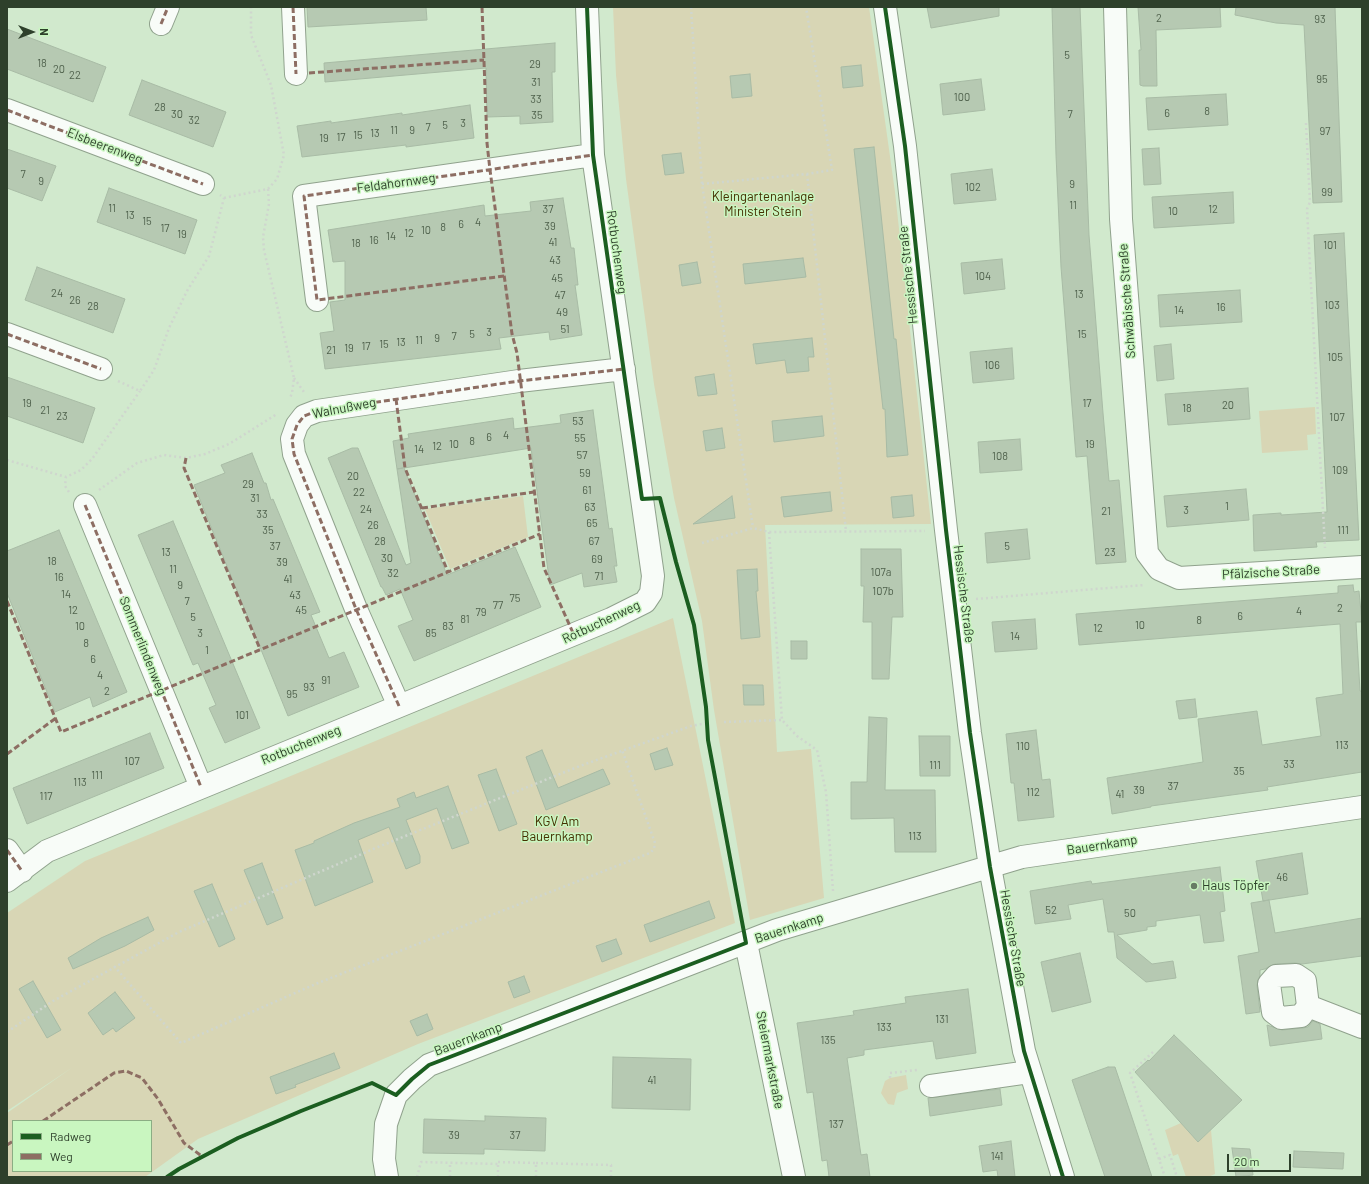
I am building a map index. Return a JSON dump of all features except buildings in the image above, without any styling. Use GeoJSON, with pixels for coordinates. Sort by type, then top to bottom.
{"type":"FeatureCollection","features":[{"type":"Feature","properties":{"kind":"street"},"geometry":{"type":"LineString","coordinates":[[293,7],[296,74]]}},
{"type":"Feature","properties":{"kind":"street","name":"Rotbuchenweg"},"geometry":{"type":"LineString","coordinates":[[15,876],[47,851],[611,619],[644,602],[651,593],[653,576],[593,155],[587,7]]}},
{"type":"Feature","properties":{"kind":"street","name":"Hessische Straße"},"geometry":{"type":"LineString","coordinates":[[885,7],[905,146],[946,530],[970,733],[990,867],[1008,969],[1029,1072],[1063,1177]]}},
{"type":"Feature","properties":{"kind":"street","name":"Schwäbische Straße"},"geometry":{"type":"LineString","coordinates":[[1114,7],[1121,219],[1147,553],[1159,569],[1179,578]]}},
{"type":"Feature","properties":{"kind":"street","name":"Elsbeerenweg"},"geometry":{"type":"LineString","coordinates":[[7,110],[203,184]]}},
{"type":"Feature","properties":{"kind":"street","name":"Feldahornweg"},"geometry":{"type":"LineString","coordinates":[[316,300],[304,196],[593,155]]}},
{"type":"Feature","properties":{"kind":"street"},"geometry":{"type":"LineString","coordinates":[[7,334],[100,370]]}},
{"type":"Feature","properties":{"kind":"street","name":"Walnußweg"},"geometry":{"type":"LineString","coordinates":[[399,706],[356,609],[294,454],[292,439],[297,425],[304,416],[317,411],[519,381],[624,369]]}},
{"type":"Feature","properties":{"kind":"street","name":"Sommerlindenweg"},"geometry":{"type":"LineString","coordinates":[[91,499],[200,787]]}},
{"type":"Feature","properties":{"kind":"street","name":"Pfälzische Straße"},"geometry":{"type":"LineString","coordinates":[[1179,578],[1362,567]]}},
{"type":"Feature","properties":{"kind":"street","name":"Bauernkamp"},"geometry":{"type":"LineString","coordinates":[[396,1095],[429,1065],[777,930],[834,913],[1022,857],[1362,807]]}},
{"type":"Feature","properties":{"kind":"street"},"geometry":{"type":"LineString","coordinates":[[7,850],[15,876]]}},
{"type":"Feature","properties":{"kind":"street","name":"Steiermarkstraße"},"geometry":{"type":"LineString","coordinates":[[746,943],[794,1177]]}},
{"type":"Feature","properties":{"kind":"street"},"geometry":{"type":"LineString","coordinates":[[1308,1006],[1362,1027]]}},
{"type":"Feature","properties":{"kind":"street"},"geometry":{"type":"LineString","coordinates":[[931,1086],[1029,1072]]}},
{"type":"Feature","properties":{"kind":"street"},"geometry":{"type":"LineString","coordinates":[[386,1177],[384,1159],[386,1124],[396,1095]]}},
{"type":"Feature","properties":{"kind":"path"},"geometry":{"type":"LineString","coordinates":[[203,184],[224,198],[268,190],[277,179],[284,155],[271,85],[251,35],[251,7]]}},
{"type":"Feature","properties":{"kind":"path"},"geometry":{"type":"LineString","coordinates":[[691,7],[702,184],[753,528]]}},
{"type":"Feature","properties":{"kind":"path"},"geometry":{"type":"LineString","coordinates":[[702,184],[807,174],[832,170],[806,7]]}},
{"type":"Feature","properties":{"kind":"path"},"geometry":{"type":"LineString","coordinates":[[1306,123],[1310,202],[1307,208],[1317,431],[1326,569]]}},
{"type":"Feature","properties":{"kind":"path"},"geometry":{"type":"LineString","coordinates":[[807,174],[846,531]]}},
{"type":"Feature","properties":{"kind":"path"},"geometry":{"type":"LineString","coordinates":[[268,190],[269,204],[263,237],[264,250],[294,378],[292,393],[288,402]]}},
{"type":"Feature","properties":{"kind":"path"},"geometry":{"type":"LineString","coordinates":[[76,473],[92,459],[154,370],[169,328],[187,291],[209,256],[224,198]]}},
{"type":"Feature","properties":{"kind":"path"},"geometry":{"type":"LineString","coordinates":[[100,370],[109,377],[140,391]]}},
{"type":"Feature","properties":{"kind":"path"},"geometry":{"type":"LineString","coordinates":[[91,499],[137,463],[164,456],[186,458],[205,454],[229,444],[280,412]]}},
{"type":"Feature","properties":{"kind":"path"},"geometry":{"type":"LineString","coordinates":[[7,460],[66,477]]}},
{"type":"Feature","properties":{"kind":"path"},"geometry":{"type":"LineString","coordinates":[[702,543],[753,528],[769,532],[946,530]]}},
{"type":"Feature","properties":{"kind":"path"},"geometry":{"type":"LineString","coordinates":[[769,532],[782,720],[797,736],[817,750],[826,792],[834,913]]}},
{"type":"Feature","properties":{"kind":"path"},"geometry":{"type":"LineString","coordinates":[[955,601],[1147,585]]}},
{"type":"Feature","properties":{"kind":"path"},"geometry":{"type":"LineString","coordinates":[[724,722],[782,720]]}},
{"type":"Feature","properties":{"kind":"path"},"geometry":{"type":"LineString","coordinates":[[7,1032],[53,1001],[114,966],[179,932],[356,856],[622,750],[691,726],[707,723]]}},
{"type":"Feature","properties":{"kind":"path"},"geometry":{"type":"LineString","coordinates":[[114,966],[181,1043],[318,983],[650,853],[654,849],[655,843],[622,750]]}},
{"type":"Feature","properties":{"kind":"path"},"geometry":{"type":"LineString","coordinates":[[1153,1052],[1130,1073],[1165,1177]]}},
{"type":"Feature","properties":{"kind":"path"},"geometry":{"type":"LineString","coordinates":[[167,1177],[238,1138],[372,1083],[396,1095]]}},
{"type":"Feature","properties":{"kind":"path"},"geometry":{"type":"LineString","coordinates":[[1159,1159],[1170,1155],[1178,1177]]}},
{"type":"Feature","properties":{"kind":"path"},"geometry":{"type":"LineString","coordinates":[[417,1177],[422,1162],[498,1164],[498,1162],[611,1165],[611,1177]]}},
{"type":"Feature","properties":{"kind":"path"},"geometry":{"type":"LineString","coordinates":[[450,1163],[450,1177]]}},
{"type":"Feature","properties":{"kind":"path"},"geometry":{"type":"LineString","coordinates":[[536,1163],[536,1177]]}},
{"type":"Feature","properties":{"kind":"path"},"geometry":{"type":"LineString","coordinates":[[498,1164],[498,1177]]}},
{"type":"Feature","properties":{"kind":"green space","name":"Kleingartenanlage Minister Stein"},"geometry":{"type":"Polygon","coordinates":[[[613,7],[869,7],[895,192],[931,524],[765,525],[777,752],[811,749],[824,898],[750,920],[714,710],[702,621],[674,498],[654,384],[626,179],[616,75],[613,7]]]}},
{"type":"Feature","properties":{"kind":"green space"},"geometry":{"type":"Polygon","coordinates":[[[1315,407],[1316,434],[1307,435],[1308,450],[1262,453],[1259,411],[1315,407]]]}},
{"type":"Feature","properties":{"kind":"green space"},"geometry":{"type":"Polygon","coordinates":[[[523,496],[528,537],[450,569],[425,509],[523,496]]]}},
{"type":"Feature","properties":{"kind":"green space","name":"KGV Am Bauernkamp"},"geometry":{"type":"Polygon","coordinates":[[[673,618],[735,923],[418,1044],[198,1139],[152,1172],[152,1120],[12,1120],[12,1172],[152,1172],[145,1177],[7,1177],[7,1113],[73,1067],[7,1111],[7,913],[85,861],[673,618]]]}},
{"type":"Feature","properties":{"kind":"green space"},"geometry":{"type":"Polygon","coordinates":[[[906,1075],[908,1089],[897,1093],[894,1105],[888,1104],[881,1093],[885,1081],[890,1078],[906,1075]]]}},
{"type":"Feature","properties":{"kind":"green space"},"geometry":{"type":"Polygon","coordinates":[[[1181,1123],[1198,1142],[1211,1130],[1215,1174],[1208,1177],[1186,1177],[1178,1154],[1173,1156],[1165,1130],[1181,1123]]]}},
{"type":"Feature","properties":{"kind":"marked path"},"geometry":{"type":"LineString","coordinates":[[161,24],[168,7]]}},
{"type":"Feature","properties":{"kind":"marked path"},"geometry":{"type":"LineString","coordinates":[[293,7],[296,74]]}},
{"type":"Feature","properties":{"kind":"marked path"},"geometry":{"type":"LineString","coordinates":[[482,7],[487,143],[512,334],[517,353],[544,568],[574,635]]}},
{"type":"Feature","properties":{"kind":"marked path"},"geometry":{"type":"LineString","coordinates":[[309,73],[484,60]]}},
{"type":"Feature","properties":{"kind":"marked path"},"geometry":{"type":"LineString","coordinates":[[7,110],[203,184]]}},
{"type":"Feature","properties":{"kind":"marked path"},"geometry":{"type":"LineString","coordinates":[[504,276],[317,300],[304,196],[593,155]]}},
{"type":"Feature","properties":{"kind":"marked path"},"geometry":{"type":"LineString","coordinates":[[7,334],[101,369]]}},
{"type":"Feature","properties":{"kind":"marked path"},"geometry":{"type":"LineString","coordinates":[[399,706],[356,609],[294,454],[292,439],[297,425],[304,416],[317,411],[519,381],[624,369]]}},
{"type":"Feature","properties":{"kind":"marked path"},"geometry":{"type":"LineString","coordinates":[[396,399],[405,468],[448,572]]}},
{"type":"Feature","properties":{"kind":"marked path"},"geometry":{"type":"LineString","coordinates":[[186,458],[184,468],[260,649]]}},
{"type":"Feature","properties":{"kind":"marked path"},"geometry":{"type":"LineString","coordinates":[[422,508],[534,492]]}},
{"type":"Feature","properties":{"kind":"marked path"},"geometry":{"type":"LineString","coordinates":[[85,505],[201,787]]}},
{"type":"Feature","properties":{"kind":"marked path"},"geometry":{"type":"LineString","coordinates":[[7,601],[61,732],[540,534]]}},
{"type":"Feature","properties":{"kind":"marked path"},"geometry":{"type":"LineString","coordinates":[[7,754],[56,718]]}},
{"type":"Feature","properties":{"kind":"marked path"},"geometry":{"type":"LineString","coordinates":[[7,850],[22,871]]}},
{"type":"Feature","properties":{"kind":"marked path"},"geometry":{"type":"LineString","coordinates":[[44,1120],[114,1073],[126,1071],[142,1078],[158,1099],[184,1143],[203,1157]]}},
{"type":"Feature","properties":{"kind":"marked path"},"geometry":{"type":"LineString","coordinates":[[7,1145],[12,1142]]}},
{"type":"Feature","properties":{"kind":"cycle path"},"geometry":{"type":"LineString","coordinates":[[167,1177],[179,1169],[238,1138],[301,1111],[372,1083],[396,1095],[429,1065],[746,943],[708,740],[706,707],[694,625],[660,498],[642,499],[593,155],[587,7]]}},
{"type":"Feature","properties":{"kind":"cycle path"},"geometry":{"type":"LineString","coordinates":[[885,7],[905,146],[946,530],[970,733],[990,867],[1024,1051],[1063,1177]]}},
{"type":"Feature","properties":{"kind":"place","name":"Haus Töpfer"},"geometry":{"type":"Point","coordinates":[1194,886]}}]}
